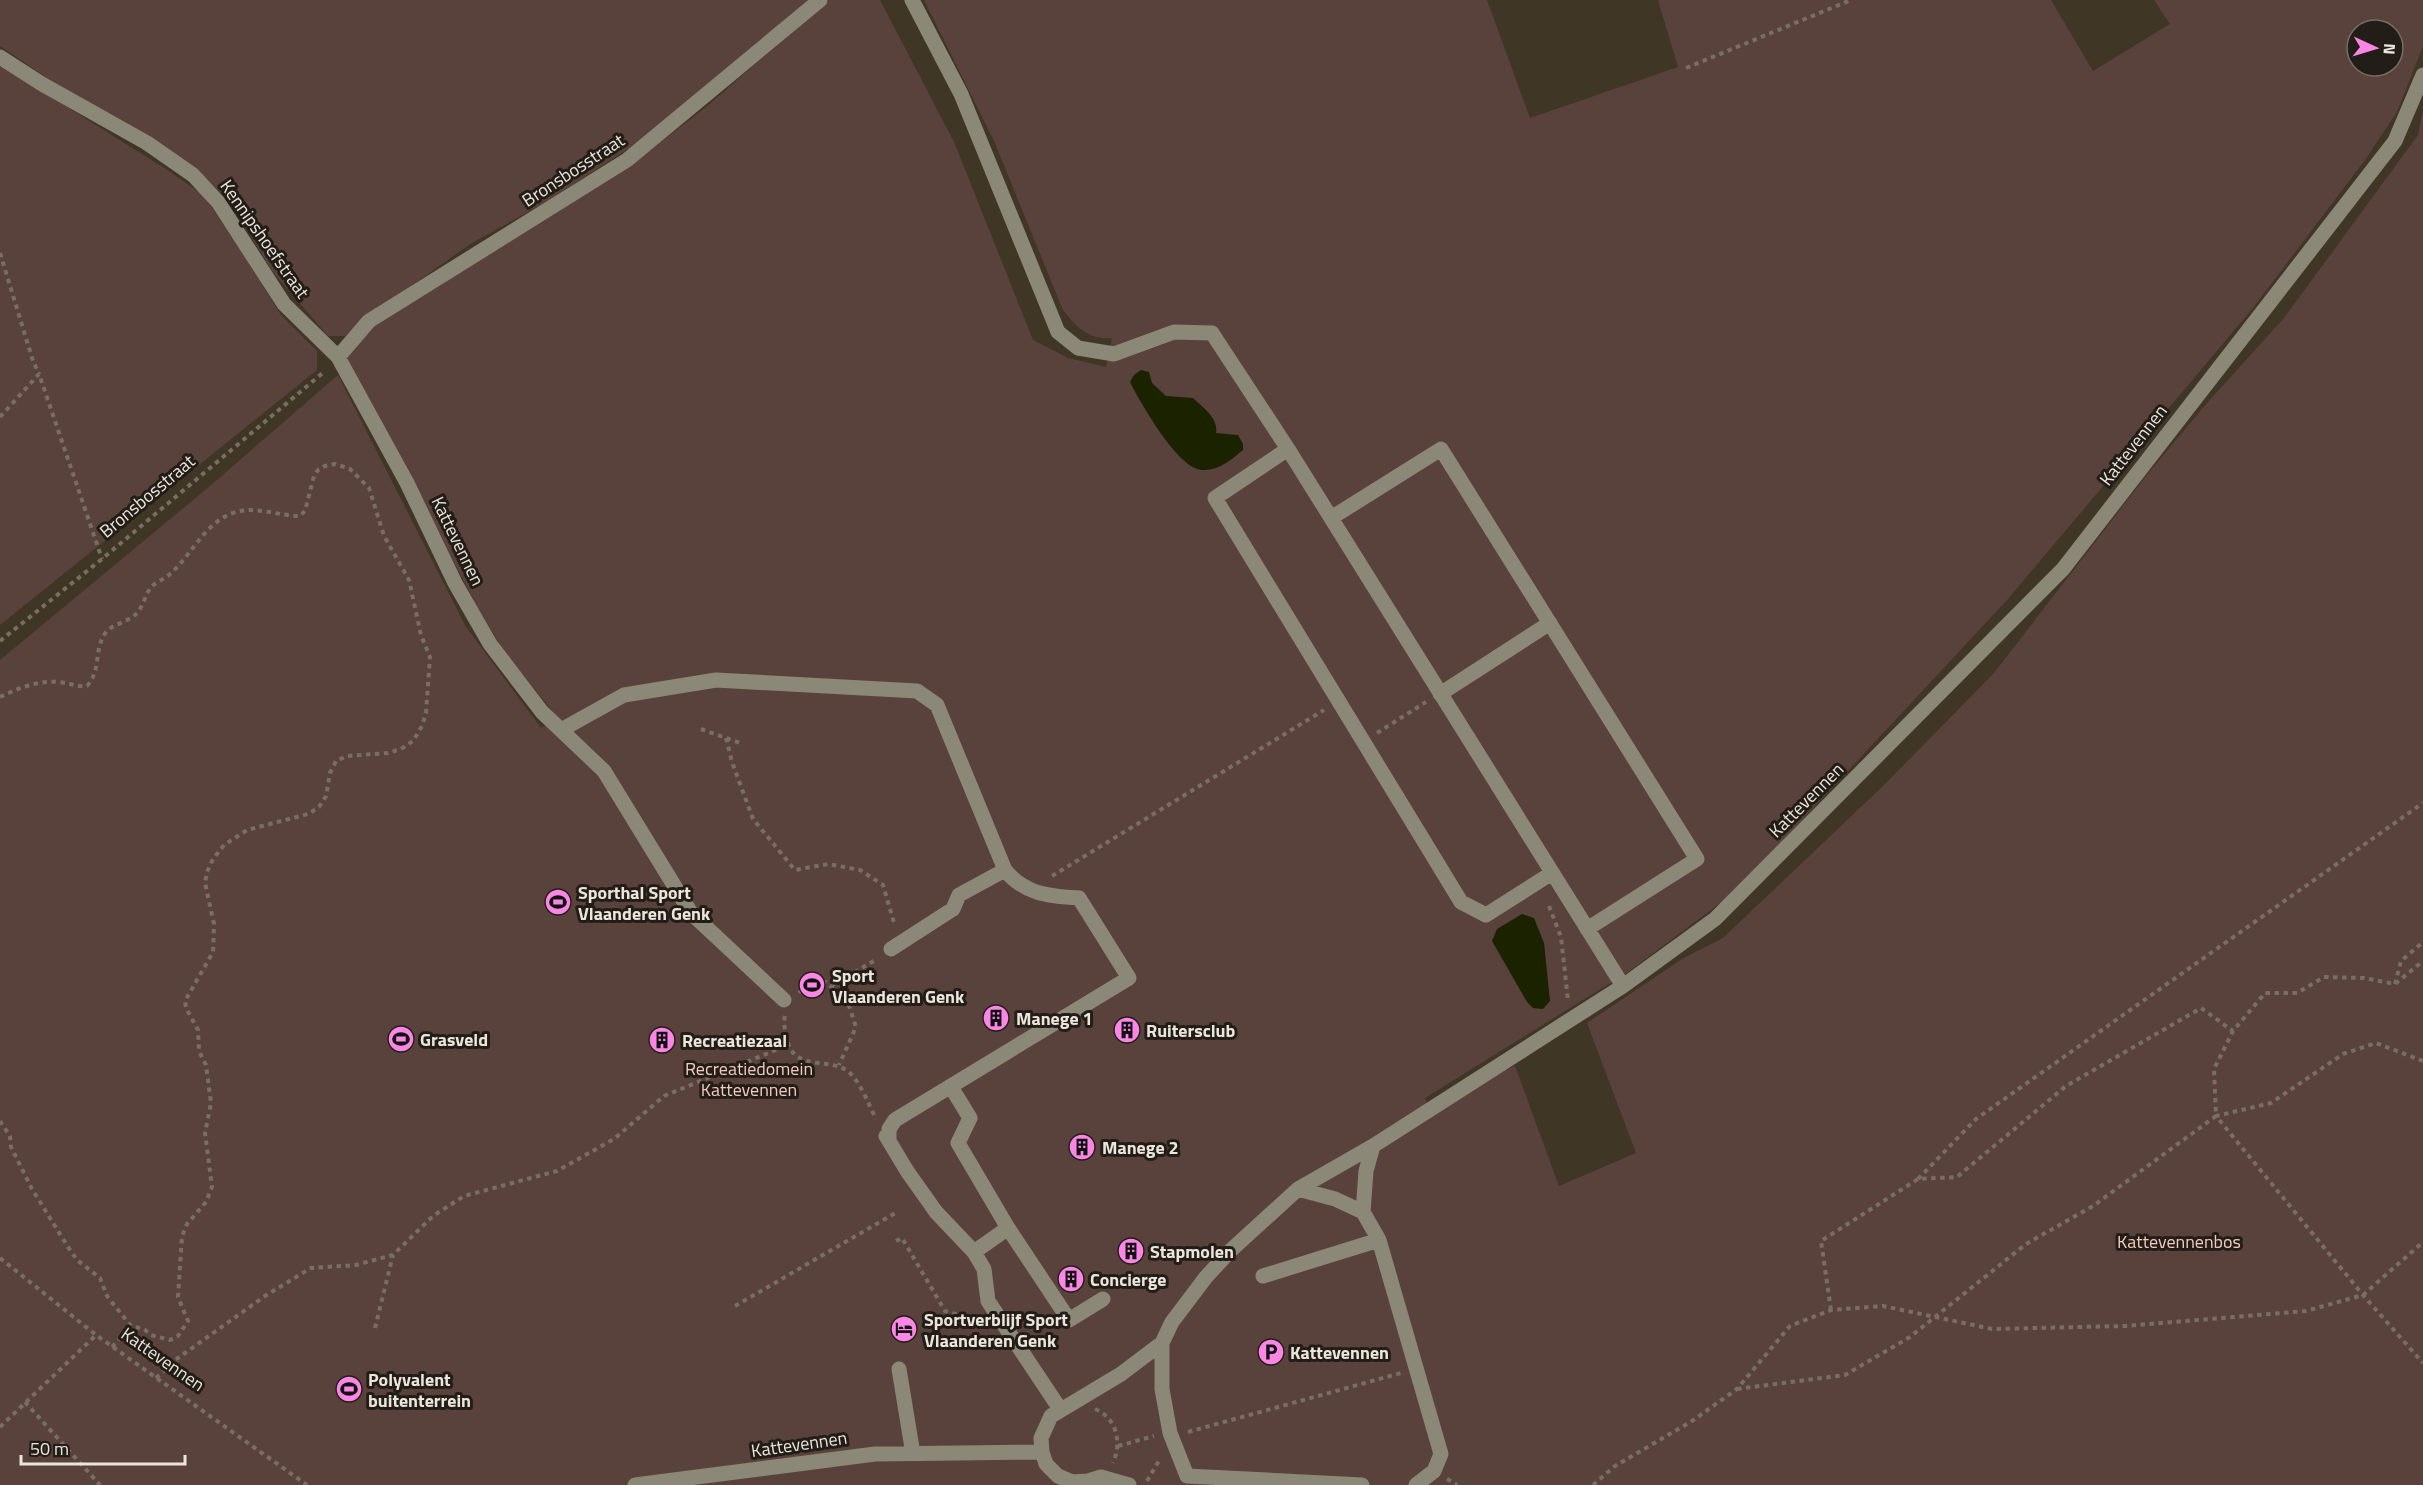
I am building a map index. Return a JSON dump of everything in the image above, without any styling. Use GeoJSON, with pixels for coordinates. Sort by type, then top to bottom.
{"type":"FeatureCollection","features":[{"type":"Feature","properties":{"kind":"street","name":"Bronsbosstraat"},"geometry":{"type":"LineString","coordinates":[[338,357],[369,321],[627,160],[820,0]]}},
{"type":"Feature","properties":{"kind":"street"},"geometry":{"type":"LineString","coordinates":[[912,0],[961,94],[1058,332],[1078,348],[1114,354],[1174,332],[1212,333],[1288,449],[1623,987]]}},
{"type":"Feature","properties":{"kind":"street","name":"Kennipshoefstraat"},"geometry":{"type":"LineString","coordinates":[[0,57],[42,84],[147,143],[193,176],[218,202],[284,304],[338,357]]}},
{"type":"Feature","properties":{"kind":"street","name":"Kattevennen"},"geometry":{"type":"LineString","coordinates":[[1075,1403],[1121,1374],[1162,1343],[1172,1322],[1206,1277],[1230,1251],[1298,1189],[1373,1146],[1623,987],[1715,919],[2062,568],[2395,141],[2423,75]]}},
{"type":"Feature","properties":{"kind":"street","name":"Kattevennen"},"geometry":{"type":"LineString","coordinates":[[338,357],[407,483],[455,583],[490,644],[542,712],[604,771],[691,913],[786,1001]]}},
{"type":"Feature","properties":{"kind":"street"},"geometry":{"type":"LineString","coordinates":[[1288,449],[1215,498],[1461,902],[1486,915],[1552,873]]}},
{"type":"Feature","properties":{"kind":"street"},"geometry":{"type":"LineString","coordinates":[[1330,518],[1441,449],[1550,623],[1697,859],[1587,929]]}},
{"type":"Feature","properties":{"kind":"street"},"geometry":{"type":"LineString","coordinates":[[1440,694],[1550,623]]}},
{"type":"Feature","properties":{"kind":"street"},"geometry":{"type":"LineString","coordinates":[[561,730],[624,694],[716,680],[916,691],[937,705],[1005,870],[1014,881],[1044,896],[1079,898],[1129,978],[895,1120],[889,1129],[888,1138],[907,1172],[936,1212],[974,1252],[984,1269],[988,1301],[1060,1409]]}},
{"type":"Feature","properties":{"kind":"street"},"geometry":{"type":"LineString","coordinates":[[895,945],[952,909],[959,895],[1005,870]]}},
{"type":"Feature","properties":{"kind":"street"},"geometry":{"type":"LineString","coordinates":[[951,1087],[970,1118],[958,1143],[1008,1228],[1069,1320],[1103,1299]]}},
{"type":"Feature","properties":{"kind":"street"},"geometry":{"type":"LineString","coordinates":[[1373,1146],[1366,1171],[1363,1212],[1378,1240],[1441,1454],[1434,1471],[1416,1485]]}},
{"type":"Feature","properties":{"kind":"street"},"geometry":{"type":"LineString","coordinates":[[1298,1189],[1335,1199],[1363,1212]]}},
{"type":"Feature","properties":{"kind":"street"},"geometry":{"type":"LineString","coordinates":[[974,1252],[1008,1228]]}},
{"type":"Feature","properties":{"kind":"street"},"geometry":{"type":"LineString","coordinates":[[1263,1276],[1378,1240]]}},
{"type":"Feature","properties":{"kind":"street"},"geometry":{"type":"LineString","coordinates":[[1162,1343],[1162,1389],[1171,1437],[1186,1476],[1362,1485]]}},
{"type":"Feature","properties":{"kind":"street"},"geometry":{"type":"LineString","coordinates":[[899,1368],[913,1454]]}},
{"type":"Feature","properties":{"kind":"street"},"geometry":{"type":"LineString","coordinates":[[1075,1403],[1060,1409],[1044,1426],[1041,1438],[1046,1464],[1058,1476],[1072,1482],[1101,1478],[1129,1485]]}},
{"type":"Feature","properties":{"kind":"street","name":"Kattevennen"},"geometry":{"type":"LineString","coordinates":[[635,1485],[875,1454],[1042,1452]]}},
{"type":"Feature","properties":{"kind":"path"},"geometry":{"type":"LineString","coordinates":[[1686,68],[1851,0]]}},
{"type":"Feature","properties":{"kind":"path"},"geometry":{"type":"LineString","coordinates":[[0,254],[33,361],[102,559]]}},
{"type":"Feature","properties":{"kind":"path"},"geometry":{"type":"LineString","coordinates":[[0,417],[39,374]]}},
{"type":"Feature","properties":{"kind":"path","name":"Bronsbosstraat"},"geometry":{"type":"LineString","coordinates":[[0,641],[317,380]]}},
{"type":"Feature","properties":{"kind":"path"},"geometry":{"type":"LineString","coordinates":[[0,697],[29,685],[49,681],[79,687],[87,686],[97,668],[98,645],[108,630],[137,614],[152,587],[169,576],[186,559],[197,540],[210,530],[217,519],[250,509],[300,516],[305,511],[318,470],[334,464],[350,469],[369,488],[384,536],[409,580],[421,635],[430,657],[426,713],[422,726],[413,741],[401,749],[388,753],[347,756],[336,761],[330,773],[326,796],[319,807],[308,814],[246,830],[224,845],[213,859],[207,872],[205,883],[214,924],[213,952],[185,1001],[198,1030],[199,1052],[206,1065],[211,1103],[205,1133],[212,1187],[206,1202],[187,1224],[182,1236],[178,1297],[188,1321],[185,1329],[171,1340],[151,1335],[144,1329],[131,1326],[107,1296],[100,1278],[76,1260],[32,1189],[11,1147],[10,1136],[0,1120]]}},
{"type":"Feature","properties":{"kind":"path"},"geometry":{"type":"LineString","coordinates":[[1418,694],[1424,704]]}},
{"type":"Feature","properties":{"kind":"path"},"geometry":{"type":"LineString","coordinates":[[1363,742],[1440,694]]}},
{"type":"Feature","properties":{"kind":"path"},"geometry":{"type":"LineString","coordinates":[[1031,889],[1338,701]]}},
{"type":"Feature","properties":{"kind":"path"},"geometry":{"type":"LineString","coordinates":[[701,729],[740,743]]}},
{"type":"Feature","properties":{"kind":"path"},"geometry":{"type":"LineString","coordinates":[[726,738],[753,819],[795,870],[828,864],[860,870],[883,885],[895,945],[858,972],[831,986]]}},
{"type":"Feature","properties":{"kind":"path"},"geometry":{"type":"LineString","coordinates":[[1831,1310],[1821,1241],[1918,1179],[1976,1119],[2423,803]]}},
{"type":"Feature","properties":{"kind":"path"},"geometry":{"type":"LineString","coordinates":[[1536,884],[1553,913],[1562,937],[1566,991],[1574,1017]]}},
{"type":"Feature","properties":{"kind":"path"},"geometry":{"type":"LineString","coordinates":[[2395,984],[2401,961],[2423,942]]}},
{"type":"Feature","properties":{"kind":"path"},"geometry":{"type":"LineString","coordinates":[[2423,961],[2395,984],[2364,978],[2324,977],[2297,993],[2265,993],[2233,1030],[2214,1069],[2216,1116],[2363,1295],[2423,1363]]}},
{"type":"Feature","properties":{"kind":"path"},"geometry":{"type":"LineString","coordinates":[[839,1065],[856,1027],[848,1003],[826,982],[806,985],[786,1001],[784,1023],[788,1046],[798,1057],[815,1064],[839,1065],[852,1074],[888,1138]]}},
{"type":"Feature","properties":{"kind":"path"},"geometry":{"type":"LineString","coordinates":[[1918,1179],[1957,1178],[2066,1086],[2201,1008],[2233,1030]]}},
{"type":"Feature","properties":{"kind":"path"},"geometry":{"type":"LineString","coordinates":[[1737,1389],[1845,1375],[1910,1337],[1937,1318],[2026,1244],[2093,1206],[2216,1116],[2271,1103],[2343,1054],[2376,1043],[2423,1061]]}},
{"type":"Feature","properties":{"kind":"path"},"geometry":{"type":"LineString","coordinates":[[156,1378],[197,1344],[265,1296],[311,1268],[356,1265],[393,1255],[433,1216],[464,1197],[557,1171],[614,1139],[664,1096],[788,1046]]}},
{"type":"Feature","properties":{"kind":"path"},"geometry":{"type":"LineString","coordinates":[[735,1306],[897,1212]]}},
{"type":"Feature","properties":{"kind":"path"},"geometry":{"type":"LineString","coordinates":[[896,1241],[902,1238],[945,1311],[1008,1330]]}},
{"type":"Feature","properties":{"kind":"path"},"geometry":{"type":"LineString","coordinates":[[1593,1485],[1615,1466],[1692,1420],[1737,1389],[1790,1326],[1831,1310],[1883,1306],[1992,1329],[2125,1326],[2306,1311],[2363,1295],[2423,1242]]}},
{"type":"Feature","properties":{"kind":"path"},"geometry":{"type":"LineString","coordinates":[[375,1328],[393,1255]]}},
{"type":"Feature","properties":{"kind":"path","name":"Kattevennen"},"geometry":{"type":"LineString","coordinates":[[0,1258],[112,1347],[307,1485]]}},
{"type":"Feature","properties":{"kind":"path"},"geometry":{"type":"LineString","coordinates":[[112,1347],[131,1326]]}},
{"type":"Feature","properties":{"kind":"path"},"geometry":{"type":"LineString","coordinates":[[0,1426],[96,1335]]}},
{"type":"Feature","properties":{"kind":"path"},"geometry":{"type":"LineString","coordinates":[[1118,1446],[1171,1437],[1416,1369]]}},
{"type":"Feature","properties":{"kind":"path"},"geometry":{"type":"LineString","coordinates":[[26,1402],[100,1485]]}},
{"type":"Feature","properties":{"kind":"path"},"geometry":{"type":"LineString","coordinates":[[1075,1403],[1102,1412],[1111,1420],[1116,1431],[1118,1446],[1111,1466],[1101,1478]]}},
{"type":"Feature","properties":{"kind":"path"},"geometry":{"type":"LineString","coordinates":[[1144,1485],[1171,1437]]}},
{"type":"Feature","properties":{"kind":"green space"},"geometry":{"type":"Polygon","coordinates":[[[0,0],[811,0],[643,139],[546,202],[472,243],[377,310],[345,336],[328,336],[272,271],[228,198],[165,147],[59,86],[0,46],[0,0]]]}},
{"type":"Feature","properties":{"kind":"green space"},"geometry":{"type":"Polygon","coordinates":[[[829,0],[880,0],[954,142],[1033,340],[1068,358],[1106,367],[1112,338],[1089,334],[1071,320],[1062,308],[995,143],[924,0],[1487,0],[1530,118],[1678,67],[1658,0],[2051,0],[2093,71],[2170,24],[2154,0],[2423,0],[2423,46],[2397,112],[2365,160],[2253,308],[2008,599],[1735,892],[1628,972],[1425,1098],[1431,1115],[1494,1075],[1515,1066],[1559,1186],[1636,1153],[1587,1023],[1682,959],[1723,938],[1884,785],[1994,673],[2146,476],[2207,403],[2284,318],[2418,135],[2423,110],[2423,1485],[0,1485],[0,660],[210,486],[338,375],[466,627],[541,728],[558,718],[503,650],[478,608],[345,358],[376,325],[631,165],[705,108],[829,0]]]}},
{"type":"Feature","properties":{"kind":"green space"},"geometry":{"type":"Polygon","coordinates":[[[0,65],[166,169],[203,195],[281,315],[317,351],[317,370],[0,625],[0,65]]]}},
{"type":"Feature","properties":{"kind":"shaded area"},"geometry":{"type":"Polygon","coordinates":[[[1141,370],[1149,372],[1152,383],[1166,396],[1193,398],[1215,422],[1216,433],[1238,435],[1243,444],[1243,450],[1214,469],[1202,470],[1192,467],[1171,447],[1130,382],[1141,370]]]}},
{"type":"Feature","properties":{"kind":"shaded area"},"geometry":{"type":"Polygon","coordinates":[[[1522,914],[1534,918],[1544,943],[1550,1001],[1543,1009],[1533,1008],[1527,1002],[1492,941],[1497,929],[1522,914]]]}},
{"type":"Feature","properties":{"kind":"place","name":"Sporthal Sport Vlaanderen Genk"},"geometry":{"type":"Point","coordinates":[558,902]}},
{"type":"Feature","properties":{"kind":"place","name":"Sport Vlaanderen Genk"},"geometry":{"type":"Point","coordinates":[812,985]}},
{"type":"Feature","properties":{"kind":"place","name":"Manege 1"},"geometry":{"type":"Point","coordinates":[996,1018]}},
{"type":"Feature","properties":{"kind":"place","name":"Ruitersclub"},"geometry":{"type":"Point","coordinates":[1127,1030]}},
{"type":"Feature","properties":{"kind":"place","name":"Grasveld"},"geometry":{"type":"Point","coordinates":[401,1039]}},
{"type":"Feature","properties":{"kind":"place","name":"Recreatiezaal"},"geometry":{"type":"Point","coordinates":[662,1040]}},
{"type":"Feature","properties":{"kind":"place","name":"Manege 2"},"geometry":{"type":"Point","coordinates":[1082,1147]}},
{"type":"Feature","properties":{"kind":"place","name":"Stapmolen"},"geometry":{"type":"Point","coordinates":[1131,1251]}},
{"type":"Feature","properties":{"kind":"place","name":"Concierge"},"geometry":{"type":"Point","coordinates":[1071,1279]}},
{"type":"Feature","properties":{"kind":"place","name":"Sportverblijf Sport Vlaanderen Genk"},"geometry":{"type":"Point","coordinates":[904,1329]}},
{"type":"Feature","properties":{"kind":"place","name":"Kattevennen"},"geometry":{"type":"Point","coordinates":[1271,1352]}},
{"type":"Feature","properties":{"kind":"place","name":"Polyvalent buitenterrein"},"geometry":{"type":"Point","coordinates":[349,1389]}},
{"type":"Feature","properties":{"kind":"park label","name":"Recreatiedomein Kattevennen"},"geometry":{"type":"Point","coordinates":[749,1078]}},
{"type":"Feature","properties":{"kind":"park label","name":"Kattevennenbos"},"geometry":{"type":"Point","coordinates":[2179,1241]}}]}
